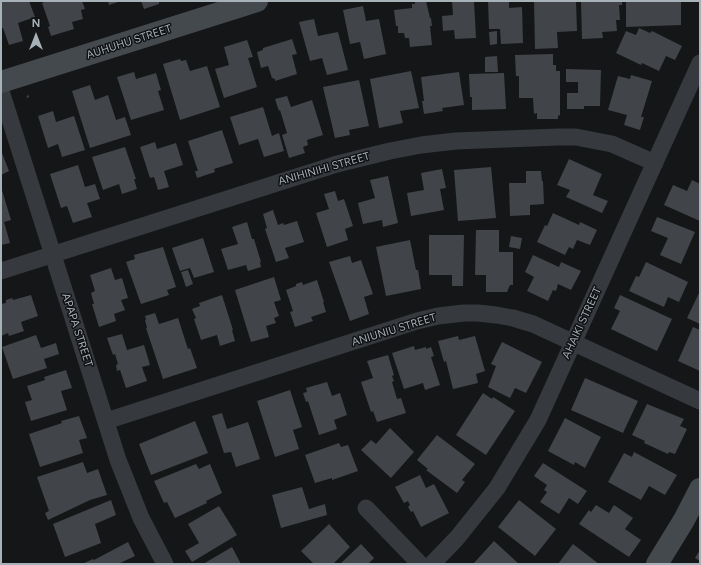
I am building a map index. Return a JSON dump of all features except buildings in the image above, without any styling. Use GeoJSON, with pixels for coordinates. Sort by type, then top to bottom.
{"type":"FeatureCollection","features":[{"type":"Feature","properties":{"kind":"street","name":"AUHUHU STREET"},"geometry":{"type":"LineString","coordinates":[[1,82],[257,1]]}},
{"type":"Feature","properties":{"kind":"street","name":"AHAIKI STREET"},"geometry":{"type":"LineString","coordinates":[[432,564],[457,538],[497,488],[538,420],[700,63]]}},
{"type":"Feature","properties":{"kind":"street","name":"APAPA STREET"},"geometry":{"type":"LineString","coordinates":[[1,91],[106,421],[130,491],[141,518],[165,564]]}},
{"type":"Feature","properties":{"kind":"street","name":"ANIHINIHI STREET"},"geometry":{"type":"LineString","coordinates":[[1,271],[337,164],[421,145],[456,141],[576,137],[612,144],[655,163]]}},
{"type":"Feature","properties":{"kind":"street","name":"ANIUNIU STREET"},"geometry":{"type":"LineString","coordinates":[[106,421],[409,324],[438,316],[478,313],[512,318],[533,324],[700,401]]}},
{"type":"Feature","properties":{"kind":"street"},"geometry":{"type":"LineString","coordinates":[[657,564],[684,520],[700,489]]}},
{"type":"Feature","properties":{"kind":"street"},"geometry":{"type":"LineString","coordinates":[[366,508],[420,564]]}}]}
